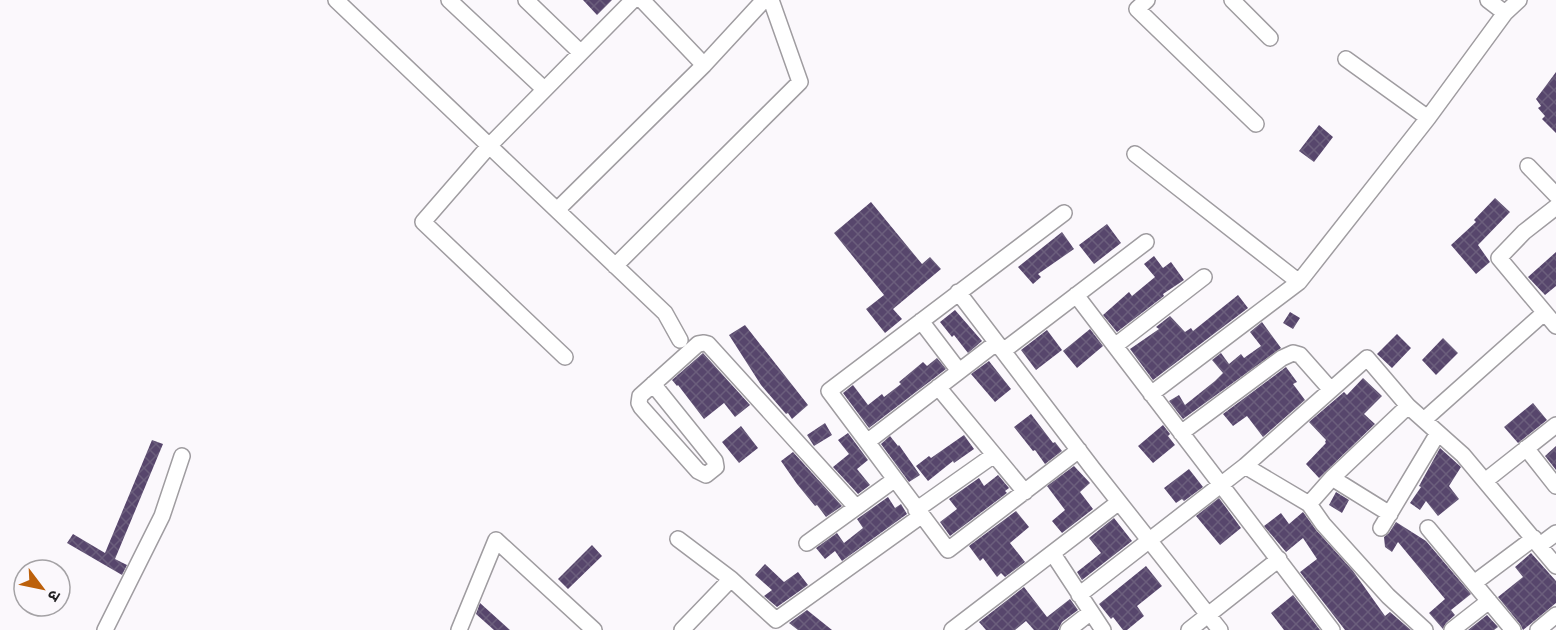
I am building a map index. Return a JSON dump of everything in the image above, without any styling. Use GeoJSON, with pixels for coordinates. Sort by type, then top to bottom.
{"type":"FeatureCollection","features":[{"type":"Feature","properties":{"kind":"street"},"geometry":{"type":"LineString","coordinates":[[336,0],[665,314],[680,340]]}},
{"type":"Feature","properties":{"kind":"street"},"geometry":{"type":"LineString","coordinates":[[449,0],[544,89]]}},
{"type":"Feature","properties":{"kind":"street"},"geometry":{"type":"LineString","coordinates":[[526,0],[580,52]]}},
{"type":"Feature","properties":{"kind":"street"},"geometry":{"type":"LineString","coordinates":[[565,357],[423,222],[489,146],[633,0]]}},
{"type":"Feature","properties":{"kind":"street"},"geometry":{"type":"LineString","coordinates":[[642,0],[704,65]]}},
{"type":"Feature","properties":{"kind":"street"},"geometry":{"type":"LineString","coordinates":[[557,210],[704,65],[764,0]]}},
{"type":"Feature","properties":{"kind":"street"},"geometry":{"type":"LineString","coordinates":[[615,266],[800,82],[771,0]]}},
{"type":"Feature","properties":{"kind":"street"},"geometry":{"type":"LineString","coordinates":[[1147,0],[1137,9],[1257,124]]}},
{"type":"Feature","properties":{"kind":"street"},"geometry":{"type":"LineString","coordinates":[[1232,0],[1270,38]]}},
{"type":"Feature","properties":{"kind":"street"},"geometry":{"type":"LineString","coordinates":[[1488,0],[1505,14]]}},
{"type":"Feature","properties":{"kind":"street"},"geometry":{"type":"LineString","coordinates":[[1151,394],[1299,282],[1428,118],[1505,14],[1519,0]]}},
{"type":"Feature","properties":{"kind":"street"},"geometry":{"type":"LineString","coordinates":[[1346,59],[1428,118]]}},
{"type":"Feature","properties":{"kind":"street"},"geometry":{"type":"LineString","coordinates":[[1136,154],[1299,282]]}},
{"type":"Feature","properties":{"kind":"street"},"geometry":{"type":"LineString","coordinates":[[1528,166],[1556,195]]}},
{"type":"Feature","properties":{"kind":"street"},"geometry":{"type":"LineString","coordinates":[[1556,207],[1524,232],[1499,258],[1556,326]]}},
{"type":"Feature","properties":{"kind":"street"},"geometry":{"type":"LineString","coordinates":[[1064,213],[829,392],[948,550],[1079,450]]}},
{"type":"Feature","properties":{"kind":"street"},"geometry":{"type":"LineString","coordinates":[[867,442],[959,371],[1076,295],[1146,242]]}},
{"type":"Feature","properties":{"kind":"street"},"geometry":{"type":"LineString","coordinates":[[1116,345],[1204,277]]}},
{"type":"Feature","properties":{"kind":"street"},"geometry":{"type":"LineString","coordinates":[[958,292],[1220,630]]}},
{"type":"Feature","properties":{"kind":"street"},"geometry":{"type":"LineString","coordinates":[[1076,295],[1332,630]]}},
{"type":"Feature","properties":{"kind":"street"},"geometry":{"type":"LineString","coordinates":[[1425,420],[1544,313]]}},
{"type":"Feature","properties":{"kind":"street"},"geometry":{"type":"LineString","coordinates":[[921,321],[959,371]]}},
{"type":"Feature","properties":{"kind":"street"},"geometry":{"type":"LineString","coordinates":[[654,384],[715,461],[716,467],[713,472],[706,476],[698,471],[641,408],[640,396],[698,344],[704,342],[708,344],[856,507]]}},
{"type":"Feature","properties":{"kind":"street"},"geometry":{"type":"LineString","coordinates":[[1181,433],[1282,358],[1293,353],[1300,355],[1331,390]]}},
{"type":"Feature","properties":{"kind":"street"},"geometry":{"type":"LineString","coordinates":[[1079,595],[1148,539],[1245,466],[1367,358],[1408,406],[1463,455],[1556,566]]}},
{"type":"Feature","properties":{"kind":"street"},"geometry":{"type":"LineString","coordinates":[[938,387],[1024,492]]}},
{"type":"Feature","properties":{"kind":"street"},"geometry":{"type":"LineString","coordinates":[[1309,504],[1332,478],[1408,406]]}},
{"type":"Feature","properties":{"kind":"street"},"geometry":{"type":"LineString","coordinates":[[1485,481],[1556,425]]}},
{"type":"Feature","properties":{"kind":"street"},"geometry":{"type":"LineString","coordinates":[[1381,528],[1438,433]]}},
{"type":"Feature","properties":{"kind":"street"},"geometry":{"type":"LineString","coordinates":[[1526,448],[1556,486]]}},
{"type":"Feature","properties":{"kind":"street"},"geometry":{"type":"LineString","coordinates":[[678,539],[731,579],[774,625],[994,455]]}},
{"type":"Feature","properties":{"kind":"street"},"geometry":{"type":"LineString","coordinates":[[105,630],[162,516],[182,456]]}},
{"type":"Feature","properties":{"kind":"street"},"geometry":{"type":"LineString","coordinates":[[1245,466],[1309,504],[1323,524],[1388,596],[1425,630]]}},
{"type":"Feature","properties":{"kind":"street"},"geometry":{"type":"LineString","coordinates":[[1332,478],[1390,514]]}},
{"type":"Feature","properties":{"kind":"street"},"geometry":{"type":"LineString","coordinates":[[807,543],[894,480]]}},
{"type":"Feature","properties":{"kind":"street"},"geometry":{"type":"LineString","coordinates":[[952,630],[1119,502]]}},
{"type":"Feature","properties":{"kind":"street"},"geometry":{"type":"LineString","coordinates":[[1428,528],[1514,630]]}},
{"type":"Feature","properties":{"kind":"street"},"geometry":{"type":"LineString","coordinates":[[1474,583],[1537,542],[1556,533]]}},
{"type":"Feature","properties":{"kind":"street"},"geometry":{"type":"LineString","coordinates":[[459,630],[496,540],[594,630]]}},
{"type":"Feature","properties":{"kind":"street"},"geometry":{"type":"LineString","coordinates":[[1053,554],[1103,630]]}},
{"type":"Feature","properties":{"kind":"street"},"geometry":{"type":"LineString","coordinates":[[1189,630],[1279,559]]}},
{"type":"Feature","properties":{"kind":"street"},"geometry":{"type":"LineString","coordinates":[[682,630],[731,579]]}},
{"type":"Feature","properties":{"kind":"street"},"geometry":{"type":"LineString","coordinates":[[1452,630],[1489,601]]}},
{"type":"Feature","properties":{"kind":"street"},"geometry":{"type":"LineString","coordinates":[[1068,630],[1090,612]]}},
{"type":"Feature","properties":{"kind":"street"},"geometry":{"type":"LineString","coordinates":[[1538,630],[1556,615]]}},
{"type":"Feature","properties":{"kind":"building"},"geometry":{"type":"Polygon","coordinates":[[[583,0],[612,0],[597,15],[583,0]]]}},
{"type":"Feature","properties":{"kind":"building"},"geometry":{"type":"Polygon","coordinates":[[[1556,72],[1556,133],[1542,119],[1545,116],[1538,108],[1541,106],[1536,99],[1556,72]]]}},
{"type":"Feature","properties":{"kind":"building"},"geometry":{"type":"Polygon","coordinates":[[[1319,125],[1333,137],[1314,162],[1299,151],[1319,125]]]}},
{"type":"Feature","properties":{"kind":"building"},"geometry":{"type":"Polygon","coordinates":[[[1495,198],[1510,212],[1478,245],[1490,262],[1476,274],[1451,245],[1476,222],[1474,220],[1495,198]]]}},
{"type":"Feature","properties":{"kind":"building"},"geometry":{"type":"Polygon","coordinates":[[[871,202],[922,264],[930,257],[941,269],[893,309],[902,319],[885,333],[866,309],[884,295],[834,233],[871,202]]]}},
{"type":"Feature","properties":{"kind":"building"},"geometry":{"type":"Polygon","coordinates":[[[1107,224],[1121,243],[1094,264],[1079,245],[1107,224]]]}},
{"type":"Feature","properties":{"kind":"building"},"geometry":{"type":"Polygon","coordinates":[[[1062,232],[1074,249],[1038,274],[1041,277],[1033,284],[1018,267],[1062,232]]]}},
{"type":"Feature","properties":{"kind":"building"},"geometry":{"type":"Polygon","coordinates":[[[1556,252],[1556,286],[1545,295],[1528,277],[1556,252]]]}},
{"type":"Feature","properties":{"kind":"building"},"geometry":{"type":"Polygon","coordinates":[[[1154,256],[1163,268],[1171,262],[1184,280],[1163,294],[1164,296],[1117,332],[1103,315],[1129,292],[1132,296],[1155,277],[1144,264],[1154,256]]]}},
{"type":"Feature","properties":{"kind":"building"},"geometry":{"type":"Polygon","coordinates":[[[1238,295],[1248,308],[1153,380],[1130,349],[1159,329],[1156,327],[1170,316],[1185,332],[1191,328],[1193,331],[1238,295]]]}},
{"type":"Feature","properties":{"kind":"building"},"geometry":{"type":"Polygon","coordinates":[[[955,310],[982,341],[968,353],[940,322],[955,310]]]}},
{"type":"Feature","properties":{"kind":"building"},"geometry":{"type":"Polygon","coordinates":[[[1290,312],[1300,318],[1293,329],[1283,323],[1290,312]]]}},
{"type":"Feature","properties":{"kind":"building"},"geometry":{"type":"Polygon","coordinates":[[[1262,322],[1281,348],[1183,419],[1169,401],[1179,395],[1185,405],[1215,381],[1223,373],[1212,360],[1221,353],[1229,364],[1241,354],[1244,358],[1261,346],[1250,332],[1262,322]]]}},
{"type":"Feature","properties":{"kind":"building"},"geometry":{"type":"Polygon","coordinates":[[[745,325],[808,405],[792,419],[761,385],[729,335],[745,325]]]}},
{"type":"Feature","properties":{"kind":"building"},"geometry":{"type":"Polygon","coordinates":[[[1090,329],[1103,346],[1077,368],[1063,351],[1090,329]]]}},
{"type":"Feature","properties":{"kind":"building"},"geometry":{"type":"Polygon","coordinates":[[[1047,330],[1062,350],[1036,370],[1021,350],[1047,330]]]}},
{"type":"Feature","properties":{"kind":"building"},"geometry":{"type":"Polygon","coordinates":[[[1397,334],[1411,348],[1392,368],[1377,354],[1397,334]]]}},
{"type":"Feature","properties":{"kind":"building"},"geometry":{"type":"Polygon","coordinates":[[[1443,338],[1458,353],[1436,375],[1422,360],[1443,338]]]}},
{"type":"Feature","properties":{"kind":"building"},"geometry":{"type":"Polygon","coordinates":[[[703,353],[750,405],[735,417],[724,403],[704,419],[672,380],[703,353]]]}},
{"type":"Feature","properties":{"kind":"building"},"geometry":{"type":"Polygon","coordinates":[[[937,358],[946,369],[869,428],[843,393],[853,385],[868,405],[882,394],[884,397],[901,384],[899,382],[923,362],[927,366],[937,358]]]}},
{"type":"Feature","properties":{"kind":"building"},"geometry":{"type":"Polygon","coordinates":[[[989,361],[1011,389],[995,402],[971,374],[989,361]]]}},
{"type":"Feature","properties":{"kind":"building"},"geometry":{"type":"Polygon","coordinates":[[[1286,367],[1297,382],[1293,384],[1305,400],[1263,437],[1247,416],[1233,426],[1223,414],[1286,367]]]}},
{"type":"Feature","properties":{"kind":"building"},"geometry":{"type":"Polygon","coordinates":[[[1363,378],[1382,396],[1364,414],[1375,424],[1319,478],[1306,464],[1326,443],[1326,440],[1309,422],[1344,392],[1347,395],[1363,378]]]}},
{"type":"Feature","properties":{"kind":"building"},"geometry":{"type":"Polygon","coordinates":[[[1533,403],[1547,420],[1518,443],[1504,427],[1533,403]]]}},
{"type":"Feature","properties":{"kind":"building"},"geometry":{"type":"Polygon","coordinates":[[[1031,414],[1062,451],[1045,464],[1014,427],[1031,414]]]}},
{"type":"Feature","properties":{"kind":"building"},"geometry":{"type":"Polygon","coordinates":[[[825,423],[832,435],[814,446],[807,435],[825,423]]]}},
{"type":"Feature","properties":{"kind":"building"},"geometry":{"type":"Polygon","coordinates":[[[1163,425],[1175,445],[1153,463],[1138,446],[1163,425]]]}},
{"type":"Feature","properties":{"kind":"building"},"geometry":{"type":"Polygon","coordinates":[[[741,426],[758,448],[739,463],[722,442],[741,426]]]}},
{"type":"Feature","properties":{"kind":"building"},"geometry":{"type":"Polygon","coordinates":[[[848,433],[868,460],[857,469],[870,485],[858,494],[833,467],[849,454],[838,440],[848,433]]]}},
{"type":"Feature","properties":{"kind":"building"},"geometry":{"type":"Polygon","coordinates":[[[964,435],[974,449],[954,463],[953,461],[928,481],[916,466],[964,435]]]}},
{"type":"Feature","properties":{"kind":"building"},"geometry":{"type":"Polygon","coordinates":[[[890,436],[920,475],[909,482],[881,444],[890,436]]]}},
{"type":"Feature","properties":{"kind":"building"},"geometry":{"type":"Polygon","coordinates":[[[152,440],[163,444],[115,559],[127,565],[122,575],[67,543],[73,534],[105,553],[152,440]]]}},
{"type":"Feature","properties":{"kind":"building"},"geometry":{"type":"Polygon","coordinates":[[[1556,446],[1556,470],[1545,456],[1556,446]]]}},
{"type":"Feature","properties":{"kind":"building"},"geometry":{"type":"Polygon","coordinates":[[[1440,448],[1461,467],[1449,486],[1459,499],[1438,516],[1426,501],[1420,510],[1410,503],[1421,487],[1419,486],[1440,448]]]}},
{"type":"Feature","properties":{"kind":"building"},"geometry":{"type":"Polygon","coordinates":[[[793,452],[842,506],[826,517],[817,505],[815,506],[781,461],[793,452]]]}},
{"type":"Feature","properties":{"kind":"building"},"geometry":{"type":"Polygon","coordinates":[[[1074,466],[1090,483],[1080,492],[1093,509],[1062,533],[1052,521],[1065,510],[1047,486],[1074,466]]]}},
{"type":"Feature","properties":{"kind":"building"},"geometry":{"type":"Polygon","coordinates":[[[1189,469],[1203,487],[1184,501],[1182,499],[1176,503],[1164,488],[1189,469]]]}},
{"type":"Feature","properties":{"kind":"building"},"geometry":{"type":"Polygon","coordinates":[[[998,475],[1009,488],[1005,491],[1007,493],[950,536],[940,522],[957,509],[949,499],[979,478],[984,486],[998,475]]]}},
{"type":"Feature","properties":{"kind":"building"},"geometry":{"type":"Polygon","coordinates":[[[1336,492],[1349,500],[1342,513],[1329,505],[1336,492]]]}},
{"type":"Feature","properties":{"kind":"building"},"geometry":{"type":"Polygon","coordinates":[[[888,497],[895,508],[901,504],[907,514],[842,561],[835,551],[825,559],[816,548],[837,533],[844,543],[863,528],[857,519],[888,497]]]}},
{"type":"Feature","properties":{"kind":"building"},"geometry":{"type":"Polygon","coordinates":[[[1219,498],[1241,528],[1220,545],[1196,516],[1219,498]]]}},
{"type":"Feature","properties":{"kind":"building"},"geometry":{"type":"Polygon","coordinates":[[[1016,511],[1029,527],[1010,543],[1025,562],[1005,577],[1001,573],[997,577],[983,558],[980,561],[969,546],[1016,511]]]}},
{"type":"Feature","properties":{"kind":"building"},"geometry":{"type":"Polygon","coordinates":[[[1303,512],[1353,571],[1385,616],[1390,612],[1411,630],[1345,630],[1300,572],[1317,559],[1303,538],[1286,552],[1264,526],[1281,513],[1289,524],[1303,512]]]}},
{"type":"Feature","properties":{"kind":"building"},"geometry":{"type":"Polygon","coordinates":[[[1114,518],[1132,541],[1082,580],[1077,572],[1101,553],[1089,538],[1114,518]]]}},
{"type":"Feature","properties":{"kind":"building"},"geometry":{"type":"Polygon","coordinates":[[[1396,522],[1426,541],[1471,594],[1451,610],[1455,615],[1443,629],[1429,613],[1445,599],[1398,542],[1392,552],[1385,547],[1384,537],[1396,522]]]}},
{"type":"Feature","properties":{"kind":"building"},"geometry":{"type":"Polygon","coordinates":[[[592,545],[602,556],[568,589],[558,579],[592,545]]]}},
{"type":"Feature","properties":{"kind":"building"},"geometry":{"type":"Polygon","coordinates":[[[1531,553],[1556,581],[1556,603],[1523,630],[1498,597],[1523,577],[1515,567],[1531,553]]]}},
{"type":"Feature","properties":{"kind":"building"},"geometry":{"type":"Polygon","coordinates":[[[765,564],[784,582],[798,572],[808,585],[777,607],[764,596],[772,590],[755,575],[765,564]]]}},
{"type":"Feature","properties":{"kind":"building"},"geometry":{"type":"Polygon","coordinates":[[[1146,566],[1162,586],[1137,606],[1144,616],[1127,630],[1123,630],[1099,604],[1146,566]]]}},
{"type":"Feature","properties":{"kind":"building"},"geometry":{"type":"Polygon","coordinates":[[[1024,587],[1047,617],[1070,599],[1078,610],[1062,622],[1058,630],[1034,630],[1026,621],[1015,630],[986,630],[979,622],[1024,587]]]}},
{"type":"Feature","properties":{"kind":"building"},"geometry":{"type":"Polygon","coordinates":[[[1293,595],[1320,630],[1284,630],[1271,613],[1293,595]]]}},
{"type":"Feature","properties":{"kind":"building"},"geometry":{"type":"Polygon","coordinates":[[[480,603],[510,630],[494,630],[476,614],[480,603]]]}},
{"type":"Feature","properties":{"kind":"building"},"geometry":{"type":"Polygon","coordinates":[[[807,610],[832,630],[798,630],[789,623],[807,610]]]}},
{"type":"Feature","properties":{"kind":"building"},"geometry":{"type":"Polygon","coordinates":[[[1487,615],[1498,627],[1494,630],[1468,630],[1487,615]]]}}]}
